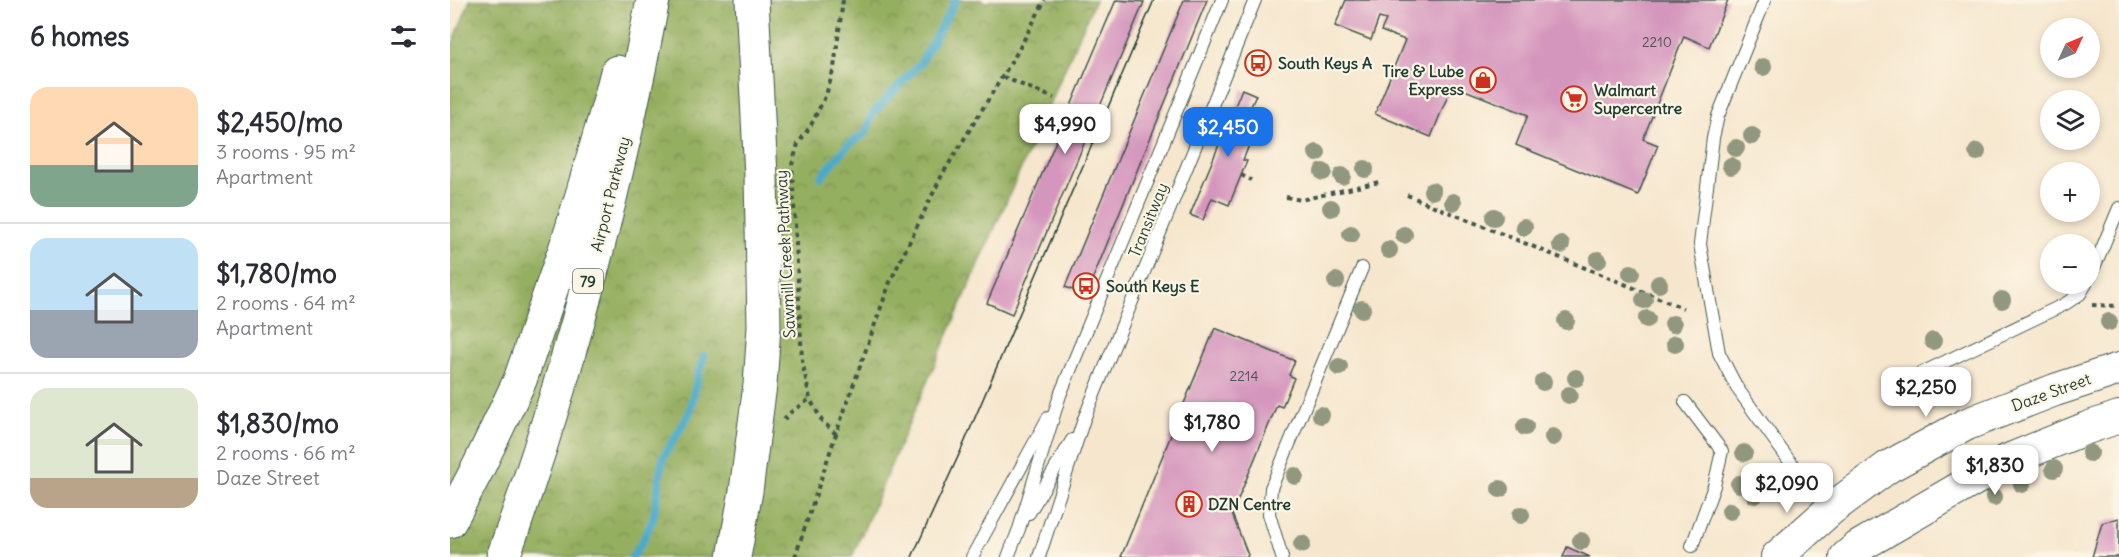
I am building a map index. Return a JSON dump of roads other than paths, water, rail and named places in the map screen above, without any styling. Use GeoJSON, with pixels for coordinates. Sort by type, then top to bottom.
{"type":"FeatureCollection","features":[{"type":"Feature","properties":{"kind":"highway"},"geometry":{"type":"LineString","coordinates":[[450,521],[520,380],[574,223],[608,107],[633,0]]}},
{"type":"Feature","properties":{"kind":"highway","name":"Airport Parkway"},"geometry":{"type":"LineString","coordinates":[[503,557],[553,405],[584,294],[624,141],[653,0]]}},
{"type":"Feature","properties":{"kind":"highway"},"geometry":{"type":"LineString","coordinates":[[734,557],[746,491],[760,385],[764,326],[762,187],[752,0]]}},
{"type":"Feature","properties":{"kind":"street","name":"Daze Street"},"geometry":{"type":"LineString","coordinates":[[1777,557],[1831,509],[1888,466],[1967,424],[2055,390],[2119,369]]}},
{"type":"Feature","properties":{"kind":"street"},"geometry":{"type":"LineString","coordinates":[[1831,509],[1856,554],[2008,460],[2119,417]]}},
{"type":"Feature","properties":{"kind":"lane","name":"Transitway"},"geometry":{"type":"LineString","coordinates":[[1008,557],[1019,529],[1060,396],[1222,0]]}},
{"type":"Feature","properties":{"kind":"lane","name":"Transitway"},"geometry":{"type":"LineString","coordinates":[[1039,557],[1084,419],[1256,0]]}},
{"type":"Feature","properties":{"kind":"lane"},"geometry":{"type":"LineString","coordinates":[[1765,0],[1718,116],[1713,138],[1700,244],[1719,353],[1737,388],[1788,459],[1831,509]]}},
{"type":"Feature","properties":{"kind":"lane"},"geometry":{"type":"LineString","coordinates":[[2100,253],[2119,208]]}},
{"type":"Feature","properties":{"kind":"lane"},"geometry":{"type":"LineString","coordinates":[[1282,557],[1269,514],[1271,488],[1362,268]]}},
{"type":"Feature","properties":{"kind":"lane"},"geometry":{"type":"LineString","coordinates":[[1903,382],[2065,304],[2080,294]]}},
{"type":"Feature","properties":{"kind":"lane","name":"Transitway"},"geometry":{"type":"LineString","coordinates":[[972,557],[1060,396]]}},
{"type":"Feature","properties":{"kind":"lane"},"geometry":{"type":"LineString","coordinates":[[1684,402],[1722,451],[1714,486],[1692,546]]}},
{"type":"Feature","properties":{"kind":"lane","name":"Transitway"},"geometry":{"type":"LineString","coordinates":[[1019,529],[1084,419]]}},
{"type":"Feature","properties":{"kind":"waterway"},"geometry":{"type":"LineString","coordinates":[[821,177],[847,146],[866,133],[873,113],[920,64],[956,0]]}},
{"type":"Feature","properties":{"kind":"waterway"},"geometry":{"type":"LineString","coordinates":[[632,557],[653,519],[663,458],[689,414],[704,356]]}},
{"type":"Feature","properties":{"kind":"tram line"},"geometry":{"type":"LineString","coordinates":[[912,557],[962,448],[1154,0]]}},
{"type":"Feature","properties":{"kind":"place","name":"South Keys A"},"geometry":{"type":"Point","coordinates":[1258,63]}},
{"type":"Feature","properties":{"kind":"place","name":"Tire & Lube Express"},"geometry":{"type":"Point","coordinates":[1483,80]}},
{"type":"Feature","properties":{"kind":"place","name":"Walmart Supercentre"},"geometry":{"type":"Point","coordinates":[1574,99]}},
{"type":"Feature","properties":{"kind":"place","name":"South Keys E"},"geometry":{"type":"Point","coordinates":[1086,286]}},
{"type":"Feature","properties":{"kind":"place","name":"DZN Centre"},"geometry":{"type":"Point","coordinates":[1189,504]}}]}
